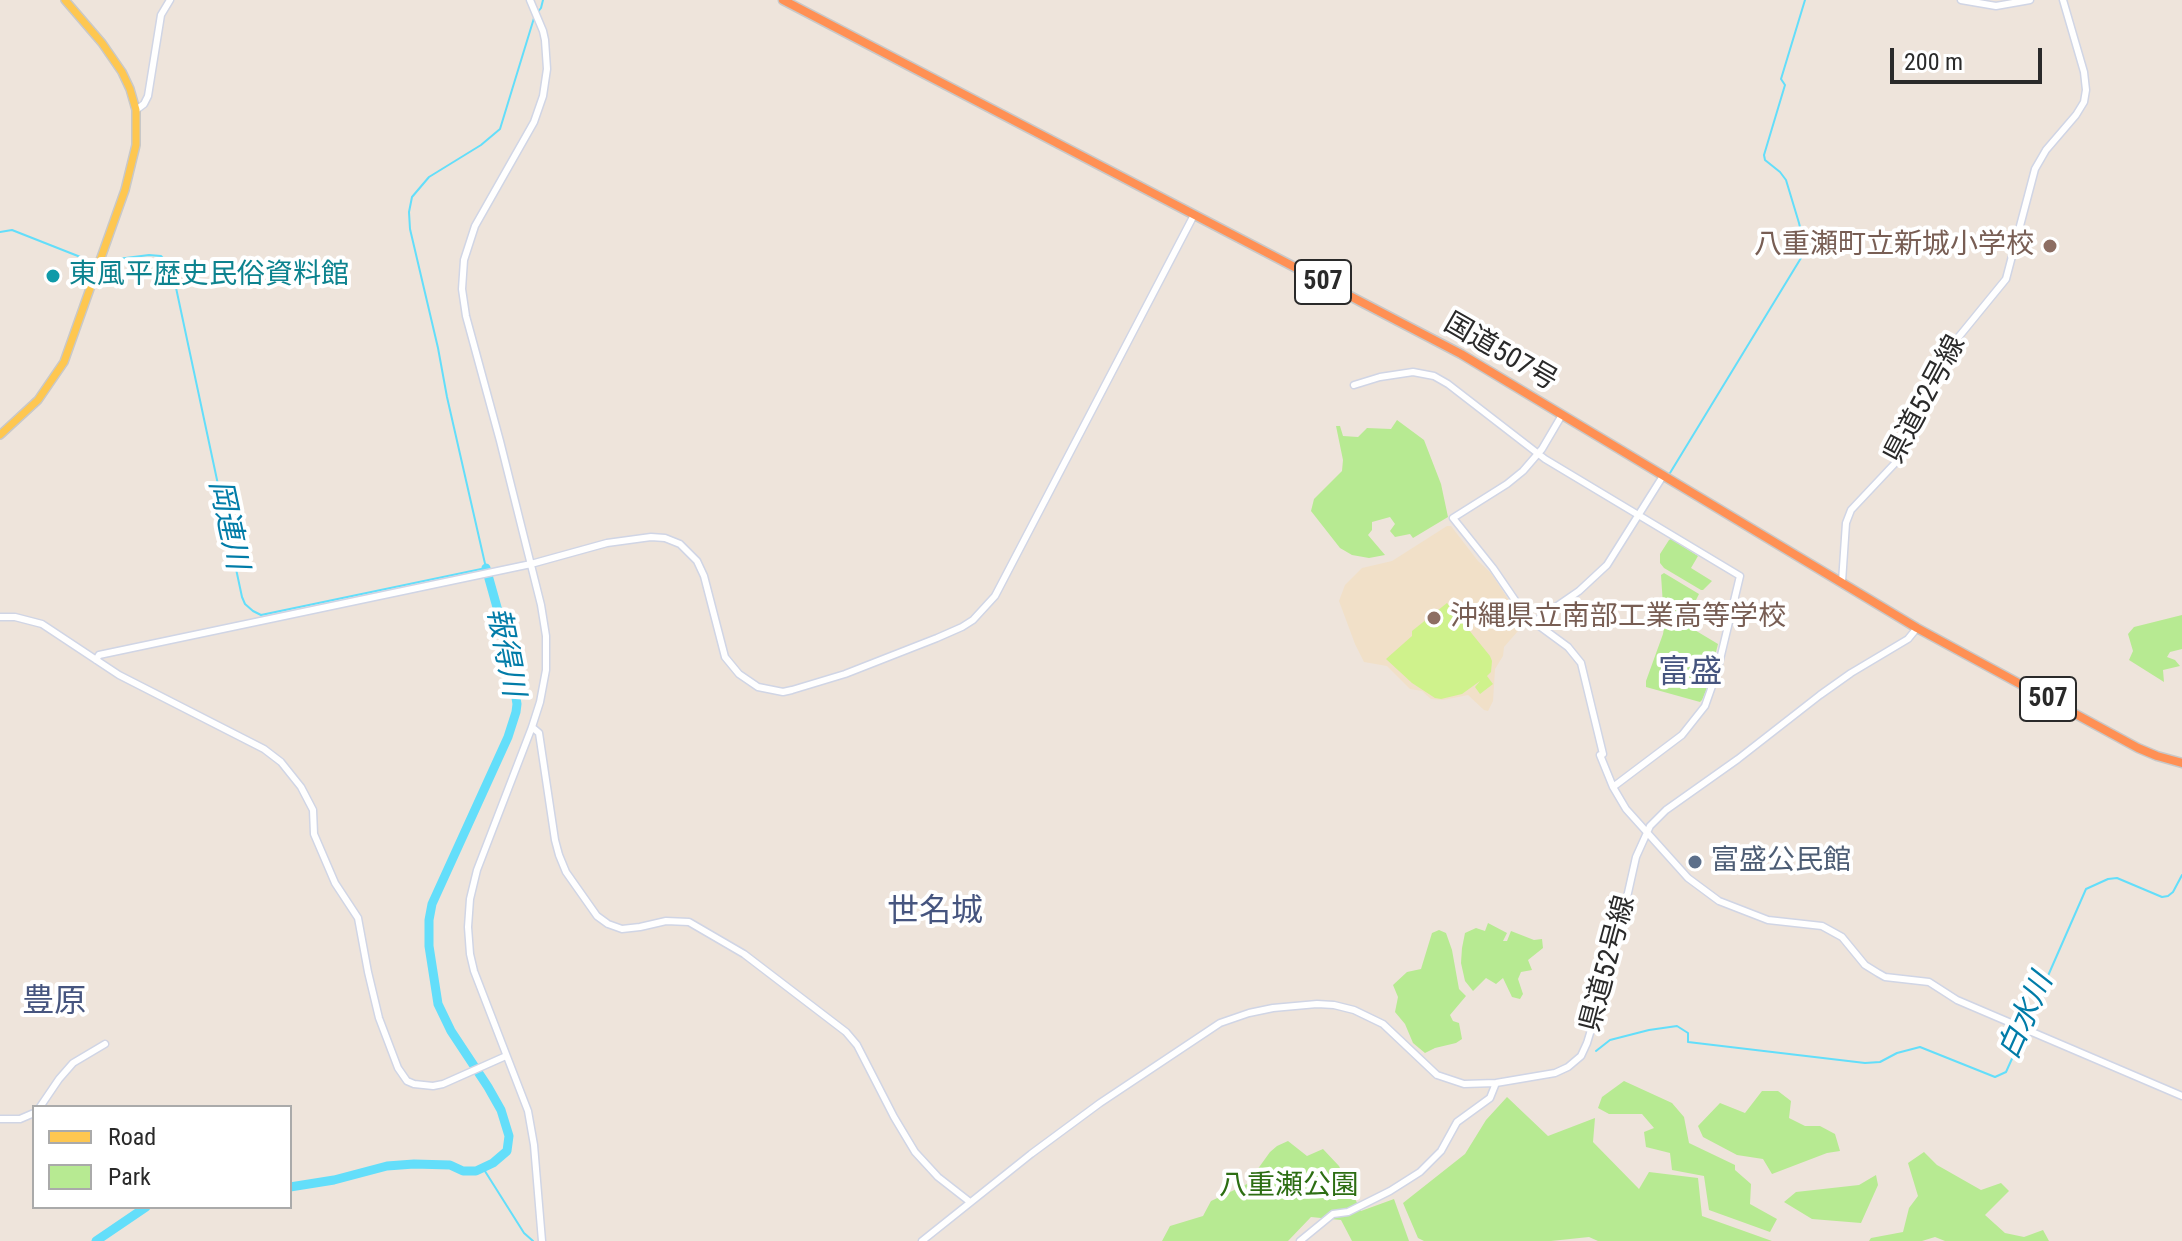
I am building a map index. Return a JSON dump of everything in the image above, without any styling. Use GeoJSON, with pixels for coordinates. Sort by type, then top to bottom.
{"type":"FeatureCollection","features":[{"type":"Feature","properties":{"kind":"highway","name":"国道507号"},"geometry":{"type":"LineString","coordinates":[[790,1],[1461,354],[1917,628],[2138,748],[2182,763]]}},
{"type":"Feature","properties":{"kind":"main road"},"geometry":{"type":"LineString","coordinates":[[0,435],[38,400],[64,362],[128,179],[136,145],[136,110],[130,89],[112,56],[65,0]]}},
{"type":"Feature","properties":{"kind":"street"},"geometry":{"type":"LineString","coordinates":[[136,110],[146,101],[161,15],[170,0]]}},
{"type":"Feature","properties":{"kind":"street"},"geometry":{"type":"LineString","coordinates":[[530,0],[545,40],[547,69],[543,96],[534,122],[475,226],[464,260],[462,289],[466,316],[531,564],[547,647],[544,682],[532,727],[481,860],[472,889],[469,920],[469,946],[474,971],[530,1121],[542,1241]]}},
{"type":"Feature","properties":{"kind":"street"},"geometry":{"type":"LineString","coordinates":[[1961,0],[1996,6],[2030,0]]}},
{"type":"Feature","properties":{"kind":"street","name":"県道52号線"},"geometry":{"type":"LineString","coordinates":[[1842,582],[1846,523],[1851,510],[1899,459],[1957,339],[2006,279],[2035,169],[2084,102],[2084,72],[2063,0]]}},
{"type":"Feature","properties":{"kind":"street"},"geometry":{"type":"LineString","coordinates":[[130,89],[140,92],[149,88]]}},
{"type":"Feature","properties":{"kind":"street"},"geometry":{"type":"LineString","coordinates":[[96,660],[99,655],[531,564],[632,538],[665,538],[687,549],[701,568],[725,657],[758,687],[774,691],[792,690],[845,674],[962,627],[981,613],[995,596],[1194,215]]}},
{"type":"Feature","properties":{"kind":"street"},"geometry":{"type":"LineString","coordinates":[[1354,385],[1413,372],[1434,376],[1538,455],[1740,576],[1717,672],[1705,706],[1682,735],[1613,787]]}},
{"type":"Feature","properties":{"kind":"street"},"geometry":{"type":"LineString","coordinates":[[1562,415],[1538,455],[1507,484],[1453,518],[1519,606],[1534,622],[1568,647],[1581,663],[1602,755],[1613,787],[1626,809],[1646,832],[1688,878],[1723,903],[1768,920],[1822,926],[1837,933],[1865,965],[1885,977],[1929,982],[1957,1000],[2182,1096]]}},
{"type":"Feature","properties":{"kind":"street"},"geometry":{"type":"LineString","coordinates":[[1534,622],[1607,565],[1663,476]]}},
{"type":"Feature","properties":{"kind":"street"},"geometry":{"type":"LineString","coordinates":[[0,617],[15,617],[42,624],[96,660],[186,711],[264,749],[281,762],[301,787],[313,810],[314,834],[335,883],[358,918],[379,1018],[398,1068],[407,1081],[433,1086],[443,1084],[506,1056]]}},
{"type":"Feature","properties":{"kind":"street","name":"県道52号線"},"geometry":{"type":"LineString","coordinates":[[922,1241],[1080,1118],[1210,1028],[1249,1013],[1317,1004],[1362,1012],[1383,1024],[1437,1075],[1464,1084],[1496,1083],[1561,1071],[1576,1062],[1585,1049],[1615,951],[1634,865],[1646,832],[1654,821],[1820,695],[1908,639],[1917,628]]}},
{"type":"Feature","properties":{"kind":"street"},"geometry":{"type":"LineString","coordinates":[[532,727],[537,728],[539,733],[559,855],[566,872],[597,916],[622,929],[666,921],[689,922],[744,954],[842,1029],[857,1045],[915,1152],[938,1177],[970,1202]]}},
{"type":"Feature","properties":{"kind":"street"},"geometry":{"type":"LineString","coordinates":[[41,1105],[73,1063],[105,1044]]}},
{"type":"Feature","properties":{"kind":"street"},"geometry":{"type":"LineString","coordinates":[[1300,1241],[1333,1214],[1348,1212],[1420,1172],[1441,1151],[1457,1122],[1490,1098],[1496,1083]]}},
{"type":"Feature","properties":{"kind":"street"},"geometry":{"type":"LineString","coordinates":[[0,1119],[20,1119],[32,1114]]}},
{"type":"Feature","properties":{"kind":"shaded area","name":"沖縄県立南部工業高等学校"},"geometry":{"type":"Polygon","coordinates":[[[1451,526],[1491,573],[1528,625],[1504,647],[1503,656],[1495,669],[1493,701],[1488,711],[1468,695],[1431,699],[1422,691],[1410,689],[1387,666],[1364,662],[1339,601],[1345,585],[1362,568],[1392,561],[1451,526]]]}},
{"type":"Feature","properties":{"kind":"green space"},"geometry":{"type":"Polygon","coordinates":[[[1397,420],[1424,440],[1441,484],[1448,517],[1413,538],[1410,534],[1395,537],[1390,531],[1395,524],[1390,517],[1372,522],[1368,535],[1385,555],[1369,558],[1352,555],[1340,548],[1311,511],[1314,499],[1342,471],[1343,460],[1336,426],[1340,426],[1343,436],[1358,437],[1367,428],[1391,429],[1397,420]]]}},
{"type":"Feature","properties":{"kind":"green space"},"geometry":{"type":"Polygon","coordinates":[[[1671,539],[1698,556],[1691,568],[1712,581],[1703,590],[1660,563],[1660,554],[1671,539]]]}},
{"type":"Feature","properties":{"kind":"green space"},"geometry":{"type":"Polygon","coordinates":[[[1664,573],[1699,594],[1685,619],[1663,605],[1661,575],[1664,573]]]}},
{"type":"Feature","properties":{"kind":"green space"},"geometry":{"type":"Polygon","coordinates":[[[1447,603],[1492,661],[1491,672],[1487,676],[1493,684],[1480,694],[1475,687],[1480,681],[1462,694],[1435,698],[1412,683],[1386,659],[1412,636],[1412,631],[1447,603]]]}},
{"type":"Feature","properties":{"kind":"green space"},"geometry":{"type":"Polygon","coordinates":[[[1663,611],[1718,644],[1707,688],[1700,702],[1646,687],[1663,634],[1663,611]]]}},
{"type":"Feature","properties":{"kind":"green space"},"geometry":{"type":"Polygon","coordinates":[[[2182,615],[2182,649],[2170,652],[2167,657],[2180,666],[2163,670],[2164,682],[2129,660],[2133,651],[2128,634],[2134,627],[2182,615]]]}},
{"type":"Feature","properties":{"kind":"green space"},"geometry":{"type":"Polygon","coordinates":[[[1488,923],[1507,933],[1503,941],[1507,941],[1511,931],[1534,940],[1542,939],[1543,948],[1528,960],[1532,970],[1521,972],[1518,979],[1523,994],[1520,999],[1512,997],[1503,978],[1496,984],[1486,978],[1473,991],[1465,981],[1461,963],[1465,933],[1476,928],[1485,931],[1488,923]]]}},
{"type":"Feature","properties":{"kind":"green space"},"geometry":{"type":"Polygon","coordinates":[[[1439,930],[1446,933],[1459,989],[1466,996],[1450,1015],[1453,1021],[1459,1023],[1462,1039],[1425,1053],[1413,1043],[1405,1024],[1395,1012],[1398,997],[1393,985],[1407,972],[1421,969],[1432,933],[1439,930]]]}},
{"type":"Feature","properties":{"kind":"green space"},"geometry":{"type":"Polygon","coordinates":[[[1624,1081],[1672,1103],[1684,1117],[1689,1143],[1735,1165],[1735,1170],[1751,1184],[1750,1204],[1777,1219],[1770,1232],[1709,1210],[1704,1176],[1672,1170],[1670,1153],[1646,1147],[1644,1132],[1654,1128],[1642,1114],[1609,1114],[1598,1108],[1602,1097],[1624,1081]]]}},
{"type":"Feature","properties":{"kind":"green space"},"geometry":{"type":"Polygon","coordinates":[[[1762,1091],[1778,1091],[1791,1101],[1789,1118],[1805,1126],[1820,1126],[1835,1134],[1840,1151],[1772,1174],[1763,1159],[1737,1155],[1703,1137],[1698,1126],[1720,1103],[1745,1113],[1762,1091]]]}},
{"type":"Feature","properties":{"kind":"green space"},"geometry":{"type":"Polygon","coordinates":[[[1507,1097],[1548,1136],[1595,1118],[1593,1142],[1639,1189],[1649,1172],[1698,1178],[1702,1216],[1772,1241],[1598,1241],[1589,1237],[1551,1241],[1424,1241],[1418,1238],[1403,1203],[1465,1154],[1486,1120],[1507,1097]]]}},
{"type":"Feature","properties":{"kind":"green space","name":"八重瀬公園"},"geometry":{"type":"Polygon","coordinates":[[[1288,1141],[1307,1156],[1323,1149],[1339,1166],[1361,1211],[1394,1199],[1409,1241],[1352,1241],[1341,1220],[1311,1217],[1288,1241],[1162,1241],[1170,1226],[1203,1216],[1211,1201],[1247,1184],[1270,1152],[1288,1141]]]}},
{"type":"Feature","properties":{"kind":"green space"},"geometry":{"type":"Polygon","coordinates":[[[1924,1152],[1937,1165],[1981,1190],[2001,1183],[2009,1191],[1985,1215],[2005,1233],[2024,1237],[2043,1230],[2049,1241],[1945,1241],[1935,1237],[1922,1241],[1869,1241],[1903,1232],[1909,1208],[1918,1196],[1908,1163],[1924,1152]]]}},
{"type":"Feature","properties":{"kind":"green space"},"geometry":{"type":"Polygon","coordinates":[[[1876,1175],[1878,1185],[1861,1223],[1812,1219],[1784,1202],[1796,1192],[1859,1185],[1876,1175]]]}},
{"type":"Feature","properties":{"kind":"waterway","name":"報得川"},"geometry":{"type":"LineString","coordinates":[[537,13],[543,0]]}},
{"type":"Feature","properties":{"kind":"waterway"},"geometry":{"type":"LineString","coordinates":[[1670,473],[1801,258],[1804,244],[1786,180],[1765,160],[1764,155],[1785,85],[1781,79],[1805,0]]}},
{"type":"Feature","properties":{"kind":"waterway","name":"岡連川"},"geometry":{"type":"LineString","coordinates":[[110,260],[161,256],[172,269],[242,597],[253,611],[261,615],[486,568],[410,229],[409,212],[412,197],[429,177],[481,145],[500,129],[534,18]]}},
{"type":"Feature","properties":{"kind":"waterway","name":"岡連川"},"geometry":{"type":"LineString","coordinates":[[0,232],[12,230],[83,258]]}},
{"type":"Feature","properties":{"kind":"waterway","name":"報得川"},"geometry":{"type":"LineString","coordinates":[[292,1187],[334,1180],[387,1166],[450,1165],[463,1171],[476,1171],[493,1163],[507,1151],[509,1136],[501,1110],[451,1031],[438,1004],[429,946],[432,904],[508,737],[516,712],[507,643],[486,568]]}},
{"type":"Feature","properties":{"kind":"waterway","name":"白水川"},"geometry":{"type":"LineString","coordinates":[[2026,1026],[2086,889],[2117,878],[2162,897],[2173,892],[2182,875]]}},
{"type":"Feature","properties":{"kind":"waterway","name":"白水川"},"geometry":{"type":"LineString","coordinates":[[1596,1051],[1610,1040],[1677,1026],[1688,1033],[1688,1042],[1865,1063],[1880,1062],[1897,1053],[1920,1047],[1995,1077],[2006,1072],[2024,1032]]}},
{"type":"Feature","properties":{"kind":"waterway"},"geometry":{"type":"LineString","coordinates":[[483,1168],[524,1233],[533,1241]]}},
{"type":"Feature","properties":{"kind":"waterway","name":"報得川"},"geometry":{"type":"LineString","coordinates":[[96,1241],[143,1209]]}},
{"type":"Feature","properties":{"kind":"place","name":"八重瀬町立新城小学校"},"geometry":{"type":"Point","coordinates":[2050,246]}},
{"type":"Feature","properties":{"kind":"place","name":"東風平歴史民俗資料館"},"geometry":{"type":"Point","coordinates":[53,276]}},
{"type":"Feature","properties":{"kind":"place","name":"沖縄県立南部工業高等学校"},"geometry":{"type":"Point","coordinates":[1434,618]}},
{"type":"Feature","properties":{"kind":"place","name":"富盛公民館"},"geometry":{"type":"Point","coordinates":[1695,862]}},
{"type":"Feature","properties":{"kind":"district","name":"富盛"},"geometry":{"type":"Point","coordinates":[1690,674]}},
{"type":"Feature","properties":{"kind":"district","name":"世名城"},"geometry":{"type":"Point","coordinates":[935,913]}},
{"type":"Feature","properties":{"kind":"district","name":"豊原"},"geometry":{"type":"Point","coordinates":[54,1003]}}]}
